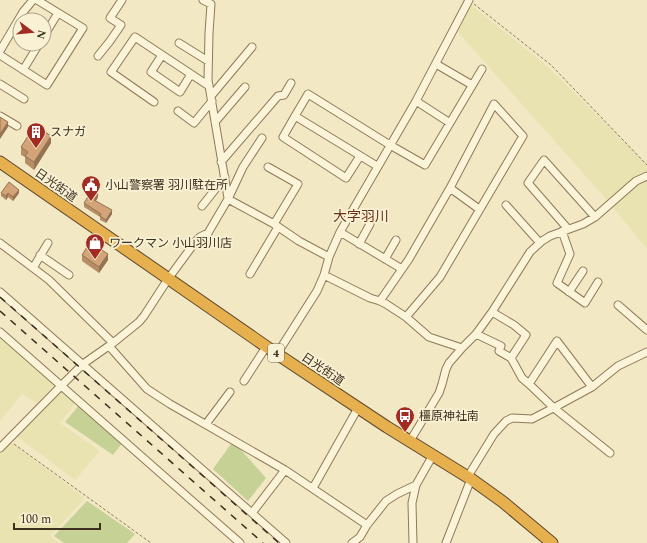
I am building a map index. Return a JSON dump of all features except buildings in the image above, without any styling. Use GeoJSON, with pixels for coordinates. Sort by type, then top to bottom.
{"type":"FeatureCollection","features":[{"type":"Feature","properties":{"kind":"highway","name":"日光街道"},"geometry":{"type":"LineString","coordinates":[[0,162],[266,347],[410,442],[471,479],[503,502],[552,543]]}},
{"type":"Feature","properties":{"kind":"street"},"geometry":{"type":"LineString","coordinates":[[0,51],[23,12],[33,0]]}},
{"type":"Feature","properties":{"kind":"street"},"geometry":{"type":"LineString","coordinates":[[98,56],[121,24],[110,18],[122,0]]}},
{"type":"Feature","properties":{"kind":"street"},"geometry":{"type":"LineString","coordinates":[[204,0],[211,4],[208,80],[228,199]]}},
{"type":"Feature","properties":{"kind":"street"},"geometry":{"type":"LineString","coordinates":[[0,55],[47,85],[83,28],[41,1]]}},
{"type":"Feature","properties":{"kind":"street"},"geometry":{"type":"LineString","coordinates":[[277,354],[317,291],[340,232],[472,2]]}},
{"type":"Feature","properties":{"kind":"street"},"geometry":{"type":"LineString","coordinates":[[52,23],[58,13]]}},
{"type":"Feature","properties":{"kind":"street"},"geometry":{"type":"LineString","coordinates":[[154,102],[111,72],[135,37],[209,86]]}},
{"type":"Feature","properties":{"kind":"street"},"geometry":{"type":"LineString","coordinates":[[179,43],[208,61]]}},
{"type":"Feature","properties":{"kind":"street"},"geometry":{"type":"LineString","coordinates":[[178,112],[194,123],[252,47]]}},
{"type":"Feature","properties":{"kind":"street"},"geometry":{"type":"LineString","coordinates":[[23,70],[34,52]]}},
{"type":"Feature","properties":{"kind":"street"},"geometry":{"type":"LineString","coordinates":[[162,55],[151,72],[180,92],[191,74]]}},
{"type":"Feature","properties":{"kind":"street"},"geometry":{"type":"LineString","coordinates":[[436,64],[472,85]]}},
{"type":"Feature","properties":{"kind":"street"},"geometry":{"type":"LineString","coordinates":[[360,156],[346,178],[283,137],[308,94],[425,165],[482,69]]}},
{"type":"Feature","properties":{"kind":"street"},"geometry":{"type":"LineString","coordinates":[[221,162],[278,96],[284,94],[291,83]]}},
{"type":"Feature","properties":{"kind":"street"},"geometry":{"type":"LineString","coordinates":[[0,84],[24,99]]}},
{"type":"Feature","properties":{"kind":"street"},"geometry":{"type":"LineString","coordinates":[[215,122],[245,87]]}},
{"type":"Feature","properties":{"kind":"street"},"geometry":{"type":"LineString","coordinates":[[416,101],[450,123]]}},
{"type":"Feature","properties":{"kind":"street"},"geometry":{"type":"LineString","coordinates":[[380,301],[409,259],[450,188],[494,104],[523,136],[440,277],[406,317]]}},
{"type":"Feature","properties":{"kind":"street"},"geometry":{"type":"LineString","coordinates":[[0,116],[17,126]]}},
{"type":"Feature","properties":{"kind":"street"},"geometry":{"type":"LineString","coordinates":[[295,116],[377,166]]}},
{"type":"Feature","properties":{"kind":"street"},"geometry":{"type":"LineString","coordinates":[[0,448],[83,364],[111,345],[139,322],[196,241],[208,233],[228,199],[243,167],[262,138]]}},
{"type":"Feature","properties":{"kind":"street"},"geometry":{"type":"LineString","coordinates":[[595,217],[544,160],[528,183],[565,230],[570,254],[557,283],[585,303],[598,282]]}},
{"type":"Feature","properties":{"kind":"street"},"geometry":{"type":"LineString","coordinates":[[250,274],[298,184],[268,167]]}},
{"type":"Feature","properties":{"kind":"street"},"geometry":{"type":"LineString","coordinates":[[410,442],[439,393],[449,363],[476,334],[492,312],[530,252],[550,236],[583,224],[595,217],[636,181],[647,176]]}},
{"type":"Feature","properties":{"kind":"street"},"geometry":{"type":"LineString","coordinates":[[202,206],[225,177]]}},
{"type":"Feature","properties":{"kind":"street"},"geometry":{"type":"LineString","coordinates":[[450,188],[479,209]]}},
{"type":"Feature","properties":{"kind":"street"},"geometry":{"type":"LineString","coordinates":[[228,199],[329,257]]}},
{"type":"Feature","properties":{"kind":"street"},"geometry":{"type":"LineString","coordinates":[[506,205],[540,243]]}},
{"type":"Feature","properties":{"kind":"street"},"geometry":{"type":"LineString","coordinates":[[359,244],[370,224]]}},
{"type":"Feature","properties":{"kind":"street"},"geometry":{"type":"LineString","coordinates":[[340,232],[402,269]]}},
{"type":"Feature","properties":{"kind":"street"},"geometry":{"type":"LineString","coordinates":[[385,259],[396,240]]}},
{"type":"Feature","properties":{"kind":"street"},"geometry":{"type":"LineString","coordinates":[[0,244],[49,280],[111,345],[147,389],[170,404],[285,470],[367,525]]}},
{"type":"Feature","properties":{"kind":"street"},"geometry":{"type":"LineString","coordinates":[[33,268],[48,244]]}},
{"type":"Feature","properties":{"kind":"street"},"geometry":{"type":"LineString","coordinates":[[40,255],[69,275]]}},
{"type":"Feature","properties":{"kind":"street"},"geometry":{"type":"LineString","coordinates":[[569,292],[583,272]]}},
{"type":"Feature","properties":{"kind":"street"},"geometry":{"type":"LineString","coordinates":[[324,275],[370,298],[380,301],[406,317],[429,337],[462,348]]}},
{"type":"Feature","properties":{"kind":"street"},"geometry":{"type":"LineString","coordinates":[[0,292],[286,543]]}},
{"type":"Feature","properties":{"kind":"street"},"geometry":{"type":"LineString","coordinates":[[618,304],[647,330]]}},
{"type":"Feature","properties":{"kind":"street"},"geometry":{"type":"LineString","coordinates":[[492,312],[514,325],[526,336],[511,358]]}},
{"type":"Feature","properties":{"kind":"street"},"geometry":{"type":"LineString","coordinates":[[0,332],[240,543]]}},
{"type":"Feature","properties":{"kind":"street"},"geometry":{"type":"LineString","coordinates":[[476,334],[501,346],[499,351],[511,358],[522,378],[554,408],[610,453]]}},
{"type":"Feature","properties":{"kind":"street"},"geometry":{"type":"LineString","coordinates":[[529,384],[558,343],[592,387]]}},
{"type":"Feature","properties":{"kind":"street"},"geometry":{"type":"LineString","coordinates":[[244,381],[266,347]]}},
{"type":"Feature","properties":{"kind":"street"},"geometry":{"type":"LineString","coordinates":[[446,543],[471,479],[470,473],[494,434],[506,421],[512,418],[532,419],[592,387],[618,366],[647,352]]}},
{"type":"Feature","properties":{"kind":"street"},"geometry":{"type":"LineString","coordinates":[[206,424],[230,392]]}},
{"type":"Feature","properties":{"kind":"street"},"geometry":{"type":"LineString","coordinates":[[313,488],[358,408]]}},
{"type":"Feature","properties":{"kind":"street"},"geometry":{"type":"LineString","coordinates":[[413,543],[412,503],[416,485],[433,455]]}},
{"type":"Feature","properties":{"kind":"street"},"geometry":{"type":"LineString","coordinates":[[252,513],[285,470]]}},
{"type":"Feature","properties":{"kind":"street"},"geometry":{"type":"LineString","coordinates":[[352,543],[360,537],[367,525],[386,501],[416,485]]}},
{"type":"Feature","properties":{"kind":"path"},"geometry":{"type":"LineString","coordinates":[[472,2],[551,65],[647,165]]}},
{"type":"Feature","properties":{"kind":"path"},"geometry":{"type":"LineString","coordinates":[[8,440],[152,543]]}},
{"type":"Feature","properties":{"kind":"shaded area"},"geometry":{"type":"Polygon","coordinates":[[[469,3],[548,67],[647,164],[647,174],[630,182],[607,200],[456,30],[469,3]]]}},
{"type":"Feature","properties":{"kind":"shaded area"},"geometry":{"type":"Polygon","coordinates":[[[647,178],[647,249],[611,205],[631,185],[647,178]]]}},
{"type":"Feature","properties":{"kind":"shaded area"},"geometry":{"type":"Polygon","coordinates":[[[0,335],[56,383],[37,403],[22,394],[0,421],[0,335]]]}},
{"type":"Feature","properties":{"kind":"shaded area"},"geometry":{"type":"Polygon","coordinates":[[[61,389],[76,402],[60,423],[100,451],[75,480],[15,435],[61,389]]]}},
{"type":"Feature","properties":{"kind":"shaded area"},"geometry":{"type":"Polygon","coordinates":[[[11,442],[85,498],[50,536],[59,543],[0,543],[0,453],[11,442]]]}},
{"type":"Feature","properties":{"kind":"green space"},"geometry":{"type":"Polygon","coordinates":[[[80,404],[123,442],[113,455],[65,422],[80,404]]]}},
{"type":"Feature","properties":{"kind":"green space"},"geometry":{"type":"Polygon","coordinates":[[[233,441],[266,478],[248,501],[213,469],[233,441]]]}},
{"type":"Feature","properties":{"kind":"green space"},"geometry":{"type":"Polygon","coordinates":[[[87,501],[135,534],[127,543],[64,543],[54,536],[87,501]]]}},
{"type":"Feature","properties":{"kind":"railway"},"geometry":{"type":"LineString","coordinates":[[0,297],[279,543]]}},
{"type":"Feature","properties":{"kind":"railway"},"geometry":{"type":"LineString","coordinates":[[0,311],[263,543]]}},
{"type":"Feature","properties":{"kind":"place","name":"スナガ"},"geometry":{"type":"Point","coordinates":[36,149]}},
{"type":"Feature","properties":{"kind":"place","name":"小山警察署 羽川駐在所"},"geometry":{"type":"Point","coordinates":[91,202]}},
{"type":"Feature","properties":{"kind":"place","name":"ワークマン 小山羽川店"},"geometry":{"type":"Point","coordinates":[95,260]}},
{"type":"Feature","properties":{"kind":"place","name":"橿原神社南"},"geometry":{"type":"Point","coordinates":[405,433]}},
{"type":"Feature","properties":{"kind":"district","name":"大字羽川"},"geometry":{"type":"Point","coordinates":[361,216]}}]}
